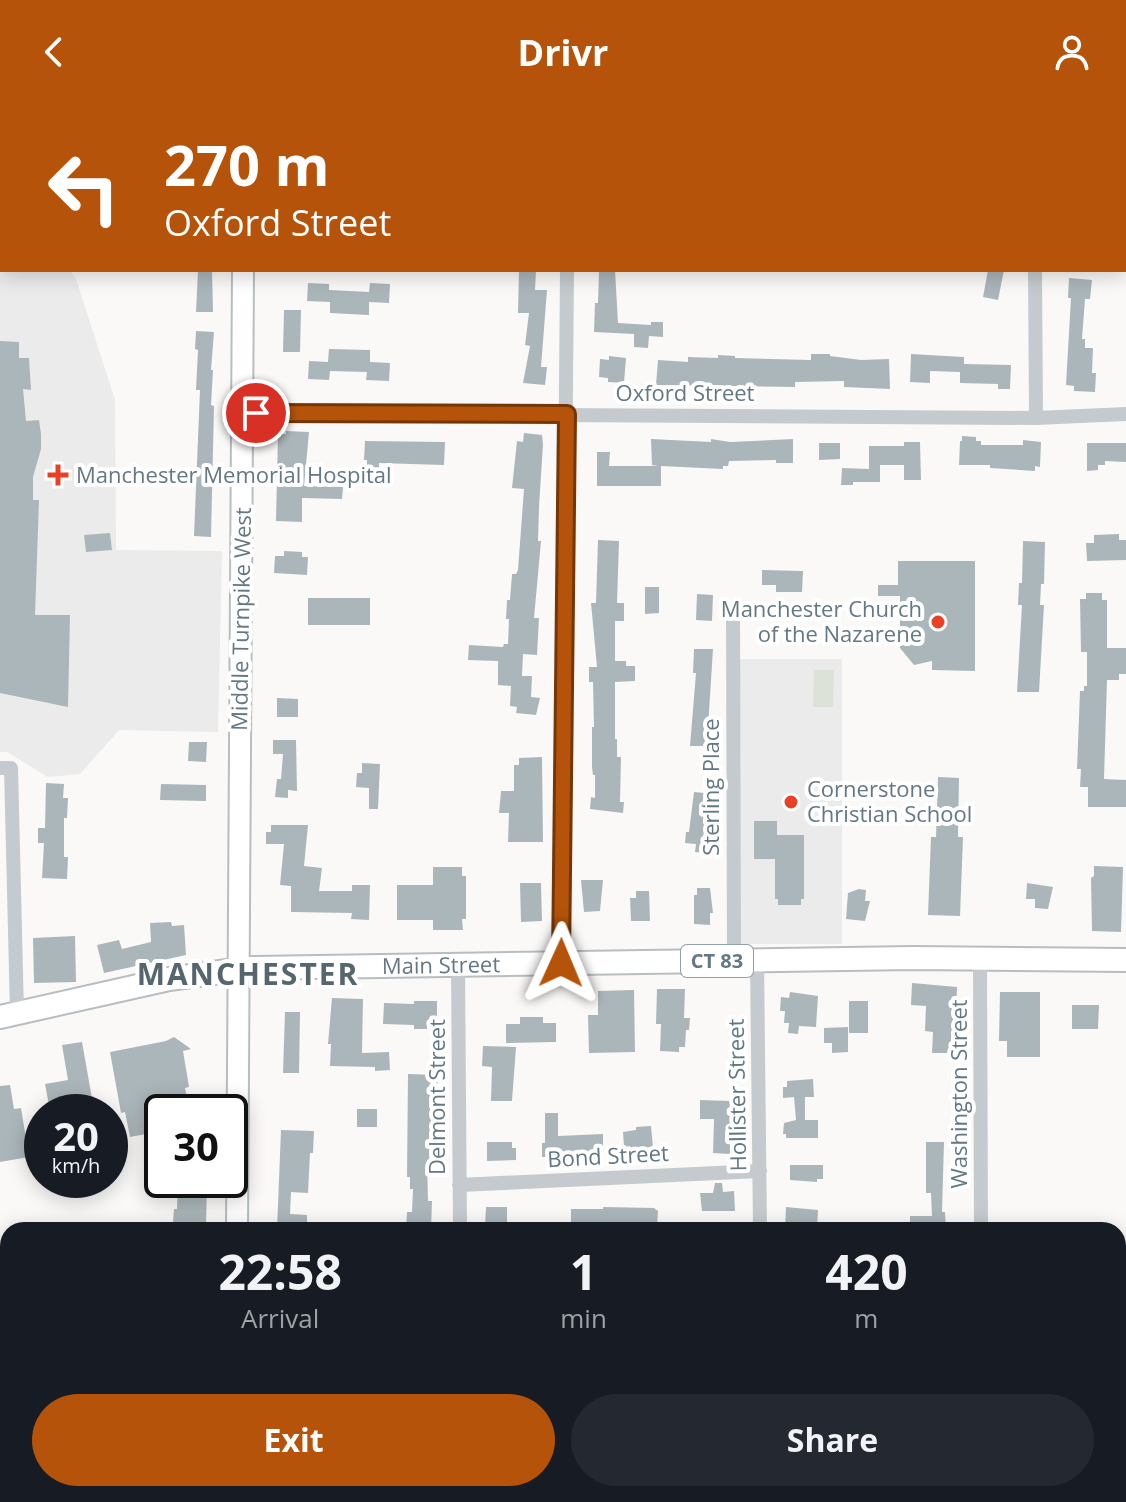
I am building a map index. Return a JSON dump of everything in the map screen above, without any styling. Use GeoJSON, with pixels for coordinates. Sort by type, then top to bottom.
{"type":"FeatureCollection","features":[{"type":"Feature","properties":{"kind":"main road","name":"Middle Turnpike West"},"geometry":{"type":"LineString","coordinates":[[237,1222],[243,272]]}},
{"type":"Feature","properties":{"kind":"main road","name":"Main Street"},"geometry":{"type":"LineString","coordinates":[[8,1015],[169,979],[240,968],[757,960],[1126,960]]}},
{"type":"Feature","properties":{"kind":"street"},"geometry":{"type":"LineString","coordinates":[[561,963],[567,272]]}},
{"type":"Feature","properties":{"kind":"street"},"geometry":{"type":"LineString","coordinates":[[1035,272],[1036,418]]}},
{"type":"Feature","properties":{"kind":"street","name":"Oxford Street"},"geometry":{"type":"LineString","coordinates":[[243,413],[1036,418],[1126,414]]}},
{"type":"Feature","properties":{"kind":"street","name":"Sterling Place"},"geometry":{"type":"LineString","coordinates":[[733,613],[734,961]]}},
{"type":"Feature","properties":{"kind":"street"},"geometry":{"type":"LineString","coordinates":[[6,768],[8,1015]]}},
{"type":"Feature","properties":{"kind":"street","name":"Washington Street"},"geometry":{"type":"LineString","coordinates":[[980,959],[981,1222]]}},
{"type":"Feature","properties":{"kind":"street","name":"Hollister Street"},"geometry":{"type":"LineString","coordinates":[[757,960],[760,1222]]}},
{"type":"Feature","properties":{"kind":"street","name":"Delmont Street"},"geometry":{"type":"LineString","coordinates":[[458,965],[460,1222]]}},
{"type":"Feature","properties":{"kind":"street","name":"Bond Street"},"geometry":{"type":"LineString","coordinates":[[459,1185],[760,1171]]}},
{"type":"Feature","properties":{"kind":"shaded area","name":"Manchester Memorial Hospital"},"geometry":{"type":"Polygon","coordinates":[[[0,272],[71,272],[115,400],[116,550],[222,551],[218,732],[119,730],[80,774],[48,777],[7,752],[0,752],[0,272]]]}},
{"type":"Feature","properties":{"kind":"shaded area","name":"Cornerstone Christian School"},"geometry":{"type":"Polygon","coordinates":[[[740,659],[842,659],[842,944],[740,944],[740,659]]]}},
{"type":"Feature","properties":{"kind":"shaded area"},"geometry":{"type":"Polygon","coordinates":[[[814,670],[834,670],[833,707],[813,707],[814,670]]]}},
{"type":"Feature","properties":{"kind":"building"},"geometry":{"type":"Polygon","coordinates":[[[198,272],[212,272],[213,312],[196,312],[198,272]]]}},
{"type":"Feature","properties":{"kind":"building"},"geometry":{"type":"Polygon","coordinates":[[[519,272],[536,272],[535,290],[547,290],[541,367],[547,367],[545,385],[523,383],[530,346],[525,345],[529,313],[518,313],[519,272]]]}},
{"type":"Feature","properties":{"kind":"building"},"geometry":{"type":"Polygon","coordinates":[[[599,272],[615,272],[618,323],[651,325],[651,322],[663,322],[663,337],[649,336],[648,348],[634,347],[634,334],[594,332],[595,303],[598,303],[599,272]]]}},
{"type":"Feature","properties":{"kind":"building"},"geometry":{"type":"Polygon","coordinates":[[[988,272],[1004,272],[998,300],[983,297],[988,272]]]}},
{"type":"Feature","properties":{"kind":"building"},"geometry":{"type":"Polygon","coordinates":[[[1069,278],[1092,280],[1090,299],[1085,299],[1082,339],[1085,339],[1085,348],[1093,348],[1095,392],[1074,391],[1074,386],[1066,385],[1071,298],[1068,298],[1069,278]]]}},
{"type":"Feature","properties":{"kind":"building"},"geometry":{"type":"Polygon","coordinates":[[[308,283],[329,284],[329,290],[369,292],[370,283],[390,284],[389,303],[369,302],[369,315],[330,313],[330,302],[307,301],[308,283]]]}},
{"type":"Feature","properties":{"kind":"building"},"geometry":{"type":"Polygon","coordinates":[[[284,310],[301,310],[300,352],[283,352],[284,310]]]}},
{"type":"Feature","properties":{"kind":"building"},"geometry":{"type":"Polygon","coordinates":[[[196,331],[214,332],[211,370],[211,405],[214,406],[211,537],[194,536],[200,390],[196,390],[196,331]]]}},
{"type":"Feature","properties":{"kind":"building"},"geometry":{"type":"Polygon","coordinates":[[[0,341],[19,342],[19,358],[29,358],[31,390],[23,389],[26,421],[39,420],[41,434],[41,449],[33,477],[33,500],[39,500],[35,615],[70,615],[68,707],[0,693],[0,341]]]}},
{"type":"Feature","properties":{"kind":"building"},"geometry":{"type":"Polygon","coordinates":[[[329,349],[370,350],[370,362],[390,363],[389,381],[366,380],[367,372],[330,371],[329,380],[308,379],[309,361],[328,362],[329,349]]]}},
{"type":"Feature","properties":{"kind":"building"},"geometry":{"type":"Polygon","coordinates":[[[811,354],[861,360],[889,359],[890,389],[844,387],[844,381],[795,382],[795,387],[656,385],[658,360],[688,362],[688,357],[718,358],[718,355],[811,360],[811,354]]]}},
{"type":"Feature","properties":{"kind":"building"},"geometry":{"type":"Polygon","coordinates":[[[911,354],[964,357],[964,364],[1011,365],[1010,389],[998,389],[998,384],[960,383],[960,372],[930,371],[930,383],[910,382],[911,354]]]}},
{"type":"Feature","properties":{"kind":"building"},"geometry":{"type":"Polygon","coordinates":[[[609,356],[626,358],[624,383],[608,382],[608,378],[599,377],[600,359],[609,360],[609,356]]]}},
{"type":"Feature","properties":{"kind":"building"},"geometry":{"type":"Polygon","coordinates":[[[286,431],[309,432],[304,486],[343,487],[342,499],[302,498],[302,522],[276,521],[278,434],[286,434],[286,431]]]}},
{"type":"Feature","properties":{"kind":"building"},"geometry":{"type":"Polygon","coordinates":[[[524,433],[542,435],[543,444],[538,541],[541,541],[534,618],[539,618],[537,655],[523,654],[522,676],[532,676],[531,697],[540,698],[536,715],[516,713],[517,707],[510,706],[511,686],[498,685],[498,661],[468,660],[469,645],[503,647],[508,644],[507,600],[510,600],[512,574],[518,570],[524,489],[512,488],[517,441],[523,442],[524,433]]]}},
{"type":"Feature","properties":{"kind":"building"},"geometry":{"type":"Polygon","coordinates":[[[962,436],[976,437],[981,445],[1023,445],[1023,440],[1041,442],[1040,467],[1035,466],[1035,471],[990,468],[990,465],[959,465],[962,436]]]}},
{"type":"Feature","properties":{"kind":"building"},"geometry":{"type":"Polygon","coordinates":[[[651,439],[730,442],[793,439],[793,463],[776,463],[776,460],[729,461],[723,469],[661,466],[661,486],[597,486],[597,452],[610,452],[609,466],[658,466],[652,465],[651,439]]]}},
{"type":"Feature","properties":{"kind":"building"},"geometry":{"type":"Polygon","coordinates":[[[365,441],[445,442],[444,465],[379,463],[379,468],[367,467],[367,460],[364,460],[365,441]]]}},
{"type":"Feature","properties":{"kind":"building"},"geometry":{"type":"Polygon","coordinates":[[[904,442],[920,442],[921,480],[904,480],[904,465],[880,465],[880,482],[841,485],[842,468],[869,469],[869,446],[904,446],[904,442]]]}},
{"type":"Feature","properties":{"kind":"building"},"geometry":{"type":"Polygon","coordinates":[[[819,443],[840,443],[840,459],[819,460],[819,443]]]}},
{"type":"Feature","properties":{"kind":"building"},"geometry":{"type":"Polygon","coordinates":[[[1087,443],[1126,443],[1126,462],[1105,461],[1105,465],[1098,465],[1098,470],[1087,471],[1087,443]]]}},
{"type":"Feature","properties":{"kind":"building"},"geometry":{"type":"Polygon","coordinates":[[[110,533],[112,550],[86,552],[84,535],[110,533]]]}},
{"type":"Feature","properties":{"kind":"building"},"geometry":{"type":"Polygon","coordinates":[[[1119,534],[1119,540],[1126,540],[1126,560],[1087,561],[1086,543],[1094,543],[1094,535],[1119,534]]]}},
{"type":"Feature","properties":{"kind":"building"},"geometry":{"type":"Polygon","coordinates":[[[598,540],[619,541],[617,603],[624,603],[624,621],[615,621],[615,661],[626,661],[626,666],[635,666],[635,681],[615,682],[615,739],[617,757],[621,757],[620,802],[624,802],[623,813],[590,809],[591,797],[595,798],[595,775],[592,767],[593,682],[589,682],[589,667],[597,667],[591,603],[596,603],[598,540]]]}},
{"type":"Feature","properties":{"kind":"building"},"geometry":{"type":"Polygon","coordinates":[[[1023,541],[1045,542],[1040,605],[1044,605],[1039,692],[1017,692],[1022,605],[1018,605],[1023,541]]]}},
{"type":"Feature","properties":{"kind":"building"},"geometry":{"type":"Polygon","coordinates":[[[284,551],[302,552],[302,557],[308,557],[307,575],[274,573],[275,556],[284,556],[284,551]]]}},
{"type":"Feature","properties":{"kind":"building","name":"Manchester Church of the Nazarene"},"geometry":{"type":"Polygon","coordinates":[[[898,561],[975,561],[975,671],[932,670],[932,661],[914,665],[900,648],[900,596],[878,596],[878,585],[898,585],[898,561]]]}},
{"type":"Feature","properties":{"kind":"building"},"geometry":{"type":"Polygon","coordinates":[[[762,570],[803,571],[802,592],[776,592],[776,585],[762,585],[762,570]]]}},
{"type":"Feature","properties":{"kind":"building"},"geometry":{"type":"Polygon","coordinates":[[[645,587],[659,587],[659,613],[645,614],[645,587]]]}},
{"type":"Feature","properties":{"kind":"building"},"geometry":{"type":"Polygon","coordinates":[[[1086,593],[1102,593],[1102,600],[1107,600],[1107,648],[1126,648],[1126,674],[1119,674],[1119,680],[1107,680],[1104,779],[1126,780],[1126,807],[1088,807],[1088,787],[1080,787],[1081,769],[1077,769],[1080,691],[1087,686],[1087,652],[1081,652],[1080,599],[1086,599],[1086,593]]]}},
{"type":"Feature","properties":{"kind":"building"},"geometry":{"type":"Polygon","coordinates":[[[697,594],[713,595],[712,621],[696,620],[697,594]]]}},
{"type":"Feature","properties":{"kind":"building"},"geometry":{"type":"Polygon","coordinates":[[[308,598],[370,598],[370,625],[308,625],[308,598]]]}},
{"type":"Feature","properties":{"kind":"building"},"geometry":{"type":"Polygon","coordinates":[[[694,649],[713,649],[708,727],[712,746],[690,746],[696,673],[693,673],[694,649]]]}},
{"type":"Feature","properties":{"kind":"building"},"geometry":{"type":"Polygon","coordinates":[[[277,698],[298,699],[298,717],[277,717],[277,698]]]}},
{"type":"Feature","properties":{"kind":"building"},"geometry":{"type":"Polygon","coordinates":[[[273,740],[296,740],[297,791],[288,790],[288,798],[275,797],[277,779],[281,779],[283,754],[273,754],[273,740]]]}},
{"type":"Feature","properties":{"kind":"building"},"geometry":{"type":"Polygon","coordinates":[[[189,742],[207,742],[206,762],[188,761],[189,742]]]}},
{"type":"Feature","properties":{"kind":"building"},"geometry":{"type":"Polygon","coordinates":[[[542,757],[543,842],[508,842],[509,813],[499,813],[501,791],[514,791],[514,765],[519,765],[519,758],[542,757]]]}},
{"type":"Feature","properties":{"kind":"building"},"geometry":{"type":"Polygon","coordinates":[[[362,763],[380,764],[378,809],[369,809],[369,788],[356,787],[357,773],[362,773],[362,763]]]}},
{"type":"Feature","properties":{"kind":"building"},"geometry":{"type":"Polygon","coordinates":[[[938,777],[959,778],[958,837],[963,837],[960,916],[928,915],[931,837],[936,837],[938,777]]]}},
{"type":"Feature","properties":{"kind":"building"},"geometry":{"type":"Polygon","coordinates":[[[46,783],[64,784],[63,798],[68,798],[67,818],[64,818],[67,879],[42,878],[44,843],[38,843],[38,828],[45,828],[46,783]]]}},
{"type":"Feature","properties":{"kind":"building"},"geometry":{"type":"Polygon","coordinates":[[[161,784],[206,785],[206,801],[160,800],[161,784]]]}},
{"type":"Feature","properties":{"kind":"building"},"geometry":{"type":"Polygon","coordinates":[[[694,792],[714,794],[711,854],[695,852],[696,844],[685,843],[694,792]]]}},
{"type":"Feature","properties":{"kind":"building"},"geometry":{"type":"Polygon","coordinates":[[[754,821],[777,821],[777,835],[804,835],[804,899],[801,899],[801,905],[778,905],[778,899],[775,899],[775,859],[754,859],[754,821]]]}},
{"type":"Feature","properties":{"kind":"building"},"geometry":{"type":"Polygon","coordinates":[[[271,825],[308,825],[304,866],[322,868],[319,891],[352,891],[352,885],[370,885],[369,920],[351,919],[352,913],[291,912],[291,886],[280,885],[284,844],[266,844],[266,832],[271,832],[271,825]]]}},
{"type":"Feature","properties":{"kind":"building"},"geometry":{"type":"Polygon","coordinates":[[[1094,866],[1123,867],[1121,932],[1092,931],[1091,878],[1094,876],[1094,866]]]}},
{"type":"Feature","properties":{"kind":"building"},"geometry":{"type":"Polygon","coordinates":[[[433,867],[462,867],[462,876],[466,876],[463,930],[433,930],[433,920],[397,920],[397,885],[433,885],[433,867]]]}},
{"type":"Feature","properties":{"kind":"building"},"geometry":{"type":"Polygon","coordinates":[[[581,880],[603,880],[600,911],[584,912],[581,880]]]}},
{"type":"Feature","properties":{"kind":"building"},"geometry":{"type":"Polygon","coordinates":[[[520,883],[541,883],[542,921],[521,922],[520,883]]]}},
{"type":"Feature","properties":{"kind":"building"},"geometry":{"type":"Polygon","coordinates":[[[1027,883],[1053,887],[1048,909],[1035,908],[1035,899],[1026,899],[1027,883]]]}},
{"type":"Feature","properties":{"kind":"building"},"geometry":{"type":"Polygon","coordinates":[[[697,888],[710,888],[713,913],[710,913],[710,925],[694,924],[694,895],[697,895],[697,888]]]}},
{"type":"Feature","properties":{"kind":"building"},"geometry":{"type":"Polygon","coordinates":[[[866,890],[865,901],[870,901],[865,921],[846,919],[848,893],[866,890]]]}},
{"type":"Feature","properties":{"kind":"building"},"geometry":{"type":"Polygon","coordinates":[[[636,891],[649,891],[650,921],[631,921],[630,898],[636,898],[636,891]]]}},
{"type":"Feature","properties":{"kind":"building"},"geometry":{"type":"Polygon","coordinates":[[[171,922],[172,926],[184,925],[186,955],[104,973],[97,945],[119,940],[122,949],[151,942],[150,923],[171,922]]]}},
{"type":"Feature","properties":{"kind":"building"},"geometry":{"type":"Polygon","coordinates":[[[75,936],[76,982],[34,983],[33,938],[75,936]]]}},
{"type":"Feature","properties":{"kind":"building"},"geometry":{"type":"Polygon","coordinates":[[[912,983],[957,987],[955,1053],[932,1053],[933,1032],[925,1031],[926,1006],[911,1005],[912,983]]]}},
{"type":"Feature","properties":{"kind":"building"},"geometry":{"type":"Polygon","coordinates":[[[657,989],[685,989],[684,1018],[690,1018],[689,1030],[686,1030],[685,1047],[679,1047],[679,1052],[660,1051],[661,1024],[656,1024],[657,989]]]}},
{"type":"Feature","properties":{"kind":"building"},"geometry":{"type":"Polygon","coordinates":[[[634,990],[635,1052],[589,1053],[588,1015],[598,1015],[598,991],[634,990]]]}},
{"type":"Feature","properties":{"kind":"building"},"geometry":{"type":"Polygon","coordinates":[[[790,992],[818,996],[816,1027],[799,1026],[798,1034],[788,1033],[789,1023],[784,1023],[785,1011],[780,1011],[781,997],[789,998],[790,992]]]}},
{"type":"Feature","properties":{"kind":"building"},"geometry":{"type":"Polygon","coordinates":[[[1000,992],[1040,992],[1040,1057],[1007,1057],[1007,1041],[999,1041],[1000,992]]]}},
{"type":"Feature","properties":{"kind":"building"},"geometry":{"type":"Polygon","coordinates":[[[332,998],[363,999],[362,1053],[389,1052],[390,1070],[330,1066],[331,1044],[328,1044],[332,998]]]}},
{"type":"Feature","properties":{"kind":"building"},"geometry":{"type":"Polygon","coordinates":[[[414,1001],[437,1001],[437,1024],[427,1024],[427,1029],[414,1029],[414,1025],[383,1024],[384,1003],[414,1004],[414,1001]]]}},
{"type":"Feature","properties":{"kind":"building"},"geometry":{"type":"Polygon","coordinates":[[[849,1001],[868,1001],[868,1033],[849,1033],[849,1001]]]}},
{"type":"Feature","properties":{"kind":"building"},"geometry":{"type":"Polygon","coordinates":[[[1072,1005],[1099,1005],[1098,1029],[1072,1029],[1072,1005]]]}},
{"type":"Feature","properties":{"kind":"building"},"geometry":{"type":"Polygon","coordinates":[[[285,1012],[300,1012],[299,1073],[283,1073],[285,1012]]]}},
{"type":"Feature","properties":{"kind":"building"},"geometry":{"type":"Polygon","coordinates":[[[520,1017],[543,1017],[543,1023],[556,1023],[556,1042],[506,1043],[506,1024],[520,1024],[520,1017]]]}},
{"type":"Feature","properties":{"kind":"building"},"geometry":{"type":"Polygon","coordinates":[[[848,1027],[848,1052],[832,1053],[832,1043],[824,1043],[824,1028],[848,1027]]]}},
{"type":"Feature","properties":{"kind":"building"},"geometry":{"type":"Polygon","coordinates":[[[174,1037],[191,1049],[183,1051],[189,1087],[185,1088],[186,1094],[144,1094],[144,1134],[130,1137],[128,1094],[118,1094],[110,1052],[174,1037]]]}},
{"type":"Feature","properties":{"kind":"building"},"geometry":{"type":"Polygon","coordinates":[[[82,1042],[91,1094],[47,1094],[45,1084],[68,1080],[62,1045],[82,1042]]]}},
{"type":"Feature","properties":{"kind":"building"},"geometry":{"type":"Polygon","coordinates":[[[483,1046],[516,1047],[512,1101],[491,1101],[492,1067],[482,1066],[483,1046]]]}},
{"type":"Feature","properties":{"kind":"building"},"geometry":{"type":"Polygon","coordinates":[[[408,1074],[438,1075],[434,1131],[431,1131],[427,1160],[431,1222],[406,1222],[407,1212],[412,1212],[413,1189],[410,1189],[410,1177],[407,1177],[408,1074]]]}},
{"type":"Feature","properties":{"kind":"building"},"geometry":{"type":"Polygon","coordinates":[[[813,1079],[814,1097],[805,1097],[805,1120],[818,1120],[818,1138],[786,1138],[783,1134],[784,1123],[796,1120],[794,1097],[783,1098],[783,1087],[787,1087],[787,1081],[813,1079]]]}},
{"type":"Feature","properties":{"kind":"building"},"geometry":{"type":"Polygon","coordinates":[[[10,1085],[14,1109],[21,1108],[24,1158],[0,1162],[0,1086],[10,1085]]]}},
{"type":"Feature","properties":{"kind":"building"},"geometry":{"type":"Polygon","coordinates":[[[700,1100],[730,1101],[730,1154],[713,1153],[714,1119],[700,1119],[700,1100]]]}},
{"type":"Feature","properties":{"kind":"building"},"geometry":{"type":"Polygon","coordinates":[[[357,1109],[377,1109],[377,1127],[357,1127],[357,1109]]]}},
{"type":"Feature","properties":{"kind":"building"},"geometry":{"type":"Polygon","coordinates":[[[545,1113],[558,1113],[558,1136],[603,1134],[603,1151],[557,1153],[557,1157],[542,1157],[545,1113]]]}},
{"type":"Feature","properties":{"kind":"building"},"geometry":{"type":"Polygon","coordinates":[[[651,1126],[653,1147],[624,1147],[623,1132],[651,1126]]]}},
{"type":"Feature","properties":{"kind":"building"},"geometry":{"type":"Polygon","coordinates":[[[281,1130],[314,1131],[308,1193],[291,1192],[290,1214],[307,1215],[307,1222],[277,1222],[281,1130]]]}},
{"type":"Feature","properties":{"kind":"building"},"geometry":{"type":"Polygon","coordinates":[[[487,1142],[512,1142],[512,1148],[516,1148],[516,1160],[487,1161],[487,1142]]]}},
{"type":"Feature","properties":{"kind":"building"},"geometry":{"type":"Polygon","coordinates":[[[926,1142],[944,1142],[942,1212],[945,1212],[946,1222],[910,1222],[910,1216],[932,1216],[931,1193],[926,1193],[926,1142]]]}},
{"type":"Feature","properties":{"kind":"building"},"geometry":{"type":"Polygon","coordinates":[[[790,1165],[823,1165],[823,1179],[817,1179],[817,1182],[790,1180],[790,1165]]]}},
{"type":"Feature","properties":{"kind":"building"},"geometry":{"type":"Polygon","coordinates":[[[715,1183],[722,1183],[723,1192],[734,1191],[735,1211],[702,1211],[700,1193],[713,1193],[715,1183]]]}},
{"type":"Feature","properties":{"kind":"building"},"geometry":{"type":"Polygon","coordinates":[[[177,1198],[207,1198],[206,1222],[173,1222],[174,1209],[177,1209],[177,1198]]]}},
{"type":"Feature","properties":{"kind":"building"},"geometry":{"type":"Polygon","coordinates":[[[486,1207],[507,1207],[507,1222],[485,1222],[486,1207]]]}},
{"type":"Feature","properties":{"kind":"building"},"geometry":{"type":"Polygon","coordinates":[[[786,1207],[818,1210],[817,1222],[785,1222],[786,1207]]]}},
{"type":"Feature","properties":{"kind":"building"},"geometry":{"type":"Polygon","coordinates":[[[654,1208],[658,1211],[657,1222],[571,1222],[571,1209],[654,1208]]]}},
{"type":"Feature","properties":{"kind":"place","name":"Manchester Memorial Hospital"},"geometry":{"type":"Point","coordinates":[58,475]}},
{"type":"Feature","properties":{"kind":"place","name":"Manchester Church of the Nazarene"},"geometry":{"type":"Point","coordinates":[938,622]}},
{"type":"Feature","properties":{"kind":"place","name":"Cornerstone Christian School"},"geometry":{"type":"Point","coordinates":[791,802]}},
{"type":"Feature","properties":{"kind":"district","name":"MANCHESTER"},"geometry":{"type":"Point","coordinates":[248,975]}},
{"type":"Feature","properties":{"kind":"route"},"geometry":{"type":"LineString","coordinates":[[256,413],[567,414],[561,963]]}}]}
